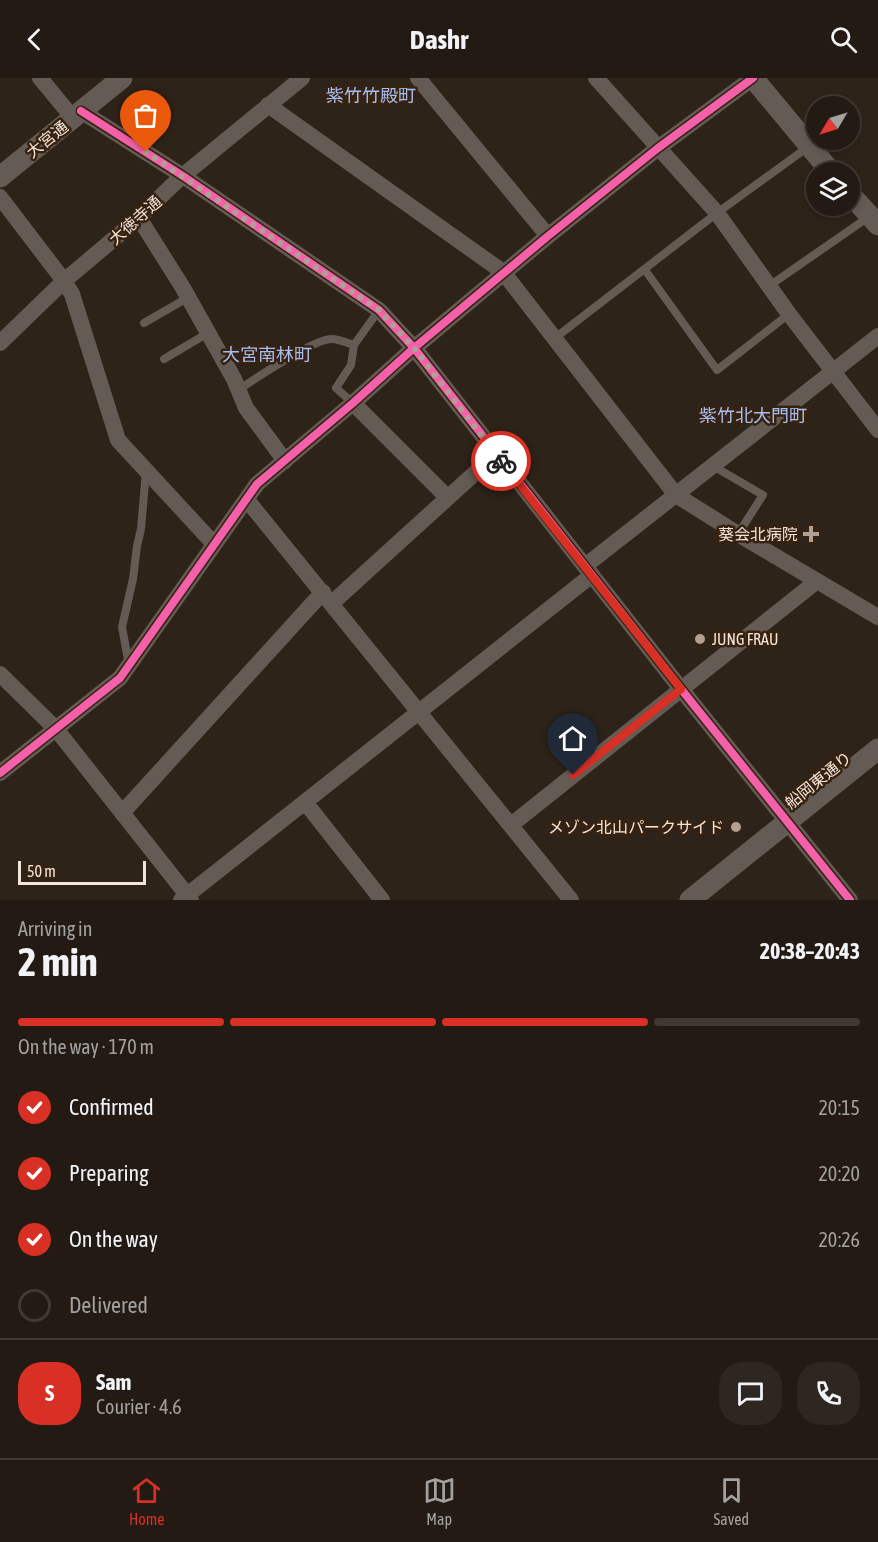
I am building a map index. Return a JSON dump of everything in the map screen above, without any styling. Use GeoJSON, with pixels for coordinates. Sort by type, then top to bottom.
{"type":"FeatureCollection","features":[{"type":"Feature","properties":{"kind":"street"},"geometry":{"type":"LineString","coordinates":[[40,78],[77,115],[183,176],[379,310],[414,348],[681,689],[850,900]]}},
{"type":"Feature","properties":{"kind":"street","name":"大宮通"},"geometry":{"type":"LineString","coordinates":[[0,177],[122,78]]}},
{"type":"Feature","properties":{"kind":"street","name":"大徳寺通"},"geometry":{"type":"LineString","coordinates":[[0,343],[64,281],[139,218],[183,176],[302,78]]}},
{"type":"Feature","properties":{"kind":"street"},"geometry":{"type":"LineString","coordinates":[[418,78],[548,236]]}},
{"type":"Feature","properties":{"kind":"street"},"geometry":{"type":"LineString","coordinates":[[596,78],[717,213],[789,314],[878,430]]}},
{"type":"Feature","properties":{"kind":"street"},"geometry":{"type":"LineString","coordinates":[[0,773],[120,678],[257,484],[503,272],[658,148],[753,78],[806,144]]}},
{"type":"Feature","properties":{"kind":"street"},"geometry":{"type":"LineString","coordinates":[[267,105],[503,272],[676,495],[878,617]]}},
{"type":"Feature","properties":{"kind":"street"},"geometry":{"type":"LineString","coordinates":[[812,150],[822,162]]}},
{"type":"Feature","properties":{"kind":"street"},"geometry":{"type":"LineString","coordinates":[[0,196],[72,294],[118,440],[214,544]]}},
{"type":"Feature","properties":{"kind":"street"},"geometry":{"type":"LineString","coordinates":[[860,205],[874,221]]}},
{"type":"Feature","properties":{"kind":"street"},"geometry":{"type":"LineString","coordinates":[[139,218],[189,297],[234,379],[246,408],[285,461]]}},
{"type":"Feature","properties":{"kind":"street"},"geometry":{"type":"LineString","coordinates":[[0,674],[56,729],[186,898],[419,711],[589,571],[676,495],[878,336]]}},
{"type":"Feature","properties":{"kind":"street"},"geometry":{"type":"LineString","coordinates":[[353,403],[447,498]]}},
{"type":"Feature","properties":{"kind":"street"},"geometry":{"type":"LineString","coordinates":[[122,813],[328,598],[496,454]]}},
{"type":"Feature","properties":{"kind":"street"},"geometry":{"type":"LineString","coordinates":[[247,500],[571,900]]}},
{"type":"Feature","properties":{"kind":"street"},"geometry":{"type":"LineString","coordinates":[[511,825],[817,581]]}},
{"type":"Feature","properties":{"kind":"street","name":"船岡東通り"},"geometry":{"type":"LineString","coordinates":[[690,900],[878,749]]}},
{"type":"Feature","properties":{"kind":"street"},"geometry":{"type":"LineString","coordinates":[[305,802],[382,900]]}},
{"type":"Feature","properties":{"kind":"lane"},"geometry":{"type":"LineString","coordinates":[[555,338],[806,147]]}},
{"type":"Feature","properties":{"kind":"lane"},"geometry":{"type":"LineString","coordinates":[[769,286],[874,221]]}},
{"type":"Feature","properties":{"kind":"lane"},"geometry":{"type":"LineString","coordinates":[[645,270],[717,370],[789,314]]}},
{"type":"Feature","properties":{"kind":"lane"},"geometry":{"type":"LineString","coordinates":[[144,322],[189,297]]}},
{"type":"Feature","properties":{"kind":"lane"},"geometry":{"type":"LineString","coordinates":[[353,403],[336,388],[351,365],[354,345],[379,310]]}},
{"type":"Feature","properties":{"kind":"lane"},"geometry":{"type":"LineString","coordinates":[[164,359],[208,333]]}},
{"type":"Feature","properties":{"kind":"lane"},"geometry":{"type":"LineString","coordinates":[[238,390],[278,364],[320,342],[331,338],[354,345]]}},
{"type":"Feature","properties":{"kind":"lane"},"geometry":{"type":"LineString","coordinates":[[713,466],[763,495],[738,534]]}},
{"type":"Feature","properties":{"kind":"lane"},"geometry":{"type":"LineString","coordinates":[[129,665],[122,627],[141,529],[146,470]]}},
{"type":"Feature","properties":{"kind":"cycle path"},"geometry":{"type":"LineString","coordinates":[[0,773],[120,678],[257,484],[548,236],[658,148],[753,78]]}},
{"type":"Feature","properties":{"kind":"cycle path"},"geometry":{"type":"LineString","coordinates":[[81,111],[183,176],[379,310],[414,348],[681,689],[850,900]]}},
{"type":"Feature","properties":{"kind":"way so far"},"geometry":{"type":"LineString","coordinates":[[146,152],[379,310],[414,348],[501,461]]}},
{"type":"Feature","properties":{"kind":"place","name":"葵会北病院"},"geometry":{"type":"Point","coordinates":[811,534]}},
{"type":"Feature","properties":{"kind":"place","name":"JUNG FRAU"},"geometry":{"type":"Point","coordinates":[700,639]}},
{"type":"Feature","properties":{"kind":"place","name":"メゾン北山パークサイド"},"geometry":{"type":"Point","coordinates":[736,827]}},
{"type":"Feature","properties":{"kind":"district","name":"紫竹竹殿町"},"geometry":{"type":"Point","coordinates":[371,95]}},
{"type":"Feature","properties":{"kind":"district","name":"大宮南林町"},"geometry":{"type":"Point","coordinates":[267,354]}},
{"type":"Feature","properties":{"kind":"district","name":"紫竹北大門町"},"geometry":{"type":"Point","coordinates":[753,415]}},
{"type":"Feature","properties":{"kind":"route"},"geometry":{"type":"LineString","coordinates":[[501,461],[681,689],[573,775]]}}]}
